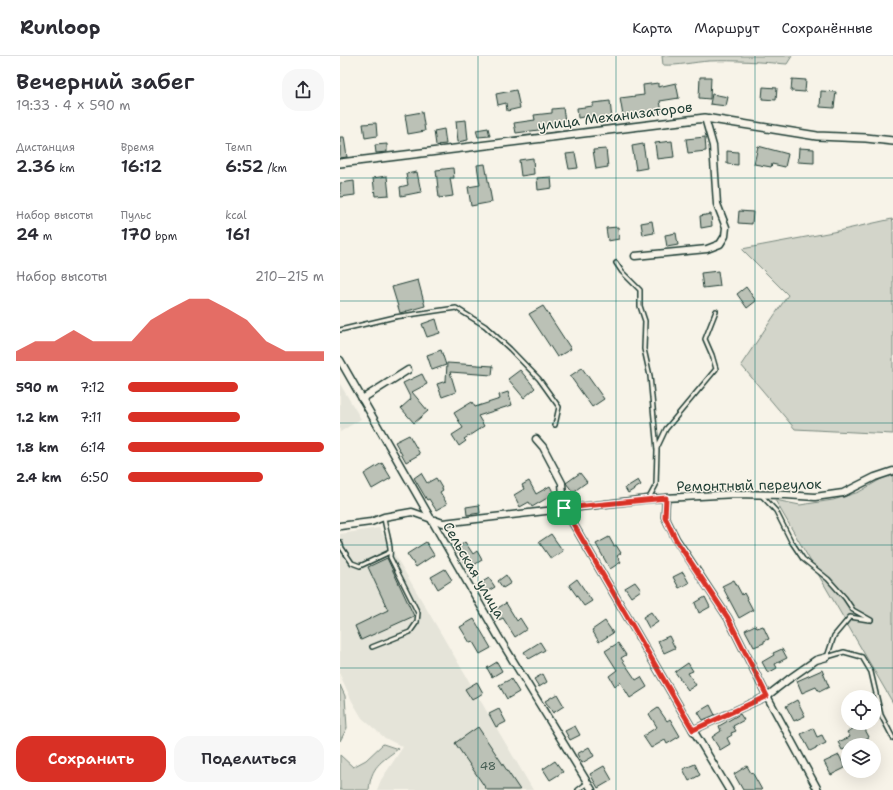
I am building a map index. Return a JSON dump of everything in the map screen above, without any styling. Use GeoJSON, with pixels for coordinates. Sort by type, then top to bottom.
{"type":"FeatureCollection","features":[{"type":"Feature","properties":{"kind":"street","name":"улица Механизаторов"},"geometry":{"type":"LineString","coordinates":[[340,164],[705,118],[817,136],[893,140]]}},
{"type":"Feature","properties":{"kind":"street"},"geometry":{"type":"LineString","coordinates":[[635,256],[707,249],[720,244],[725,236],[726,227],[717,204],[713,146],[705,118]]}},
{"type":"Feature","properties":{"kind":"street","name":"Сельская улица"},"geometry":{"type":"LineString","coordinates":[[340,362],[498,636],[592,790]]}},
{"type":"Feature","properties":{"kind":"street"},"geometry":{"type":"LineString","coordinates":[[362,399],[408,370]]}},
{"type":"Feature","properties":{"kind":"street"},"geometry":{"type":"LineString","coordinates":[[536,439],[543,447],[562,484],[564,508],[729,790]]}},
{"type":"Feature","properties":{"kind":"street","name":"Ремонтный переулок"},"geometry":{"type":"LineString","coordinates":[[340,526],[371,522],[384,517],[412,512],[442,523],[648,499],[735,494],[815,498],[843,493],[875,477],[893,471]]}},
{"type":"Feature","properties":{"kind":"street"},"geometry":{"type":"LineString","coordinates":[[666,498],[665,517],[676,540],[728,618],[767,696],[818,790]]}},
{"type":"Feature","properties":{"kind":"street"},"geometry":{"type":"LineString","coordinates":[[693,730],[767,696],[816,660],[827,657]]}},
{"type":"Feature","properties":{"kind":"lane"},"geometry":{"type":"LineString","coordinates":[[616,263],[622,272],[640,290],[640,306],[645,321],[644,349],[650,376],[657,450],[656,485],[648,499]]}},
{"type":"Feature","properties":{"kind":"lane"},"geometry":{"type":"LineString","coordinates":[[340,330],[395,318],[456,308],[485,326],[539,379],[559,407],[554,424]]}},
{"type":"Feature","properties":{"kind":"lane"},"geometry":{"type":"LineString","coordinates":[[657,450],[666,429],[716,369],[705,339],[716,311]]}},
{"type":"Feature","properties":{"kind":"lane"},"geometry":{"type":"LineString","coordinates":[[761,495],[776,511],[791,541],[803,558],[828,579],[845,598],[853,610],[871,620],[850,617],[834,636],[827,657]]}},
{"type":"Feature","properties":{"kind":"lane"},"geometry":{"type":"LineString","coordinates":[[372,647],[410,632],[417,622],[418,613],[390,557],[391,552],[384,517]]}},
{"type":"Feature","properties":{"kind":"lane"},"geometry":{"type":"LineString","coordinates":[[340,542],[342,548],[349,556],[352,563],[360,566],[391,552]]}},
{"type":"Feature","properties":{"kind":"lane"},"geometry":{"type":"LineString","coordinates":[[827,657],[844,652],[862,657],[871,672],[881,715],[893,738]]}},
{"type":"Feature","properties":{"kind":"lane"},"geometry":{"type":"LineString","coordinates":[[578,790],[587,783]]}},
{"type":"Feature","properties":{"kind":"shaded area"},"geometry":{"type":"Polygon","coordinates":[[[662,56],[792,56],[787,64],[748,61],[709,61],[663,65],[662,56]]]}},
{"type":"Feature","properties":{"kind":"shaded area"},"geometry":{"type":"Polygon","coordinates":[[[892,219],[893,434],[795,429],[741,365],[788,295],[742,249],[892,219]]]}},
{"type":"Feature","properties":{"kind":"shaded area"},"geometry":{"type":"Polygon","coordinates":[[[340,384],[361,419],[340,432],[340,384]]]}},
{"type":"Feature","properties":{"kind":"shaded area"},"geometry":{"type":"Polygon","coordinates":[[[893,472],[893,703],[775,500],[800,505],[833,500],[859,492],[893,472]]]}},
{"type":"Feature","properties":{"kind":"shaded area"},"geometry":{"type":"Polygon","coordinates":[[[379,528],[533,790],[377,790],[381,780],[403,747],[385,738],[362,718],[340,675],[340,534],[379,528]]]}},
{"type":"Feature","properties":{"kind":"shaded area"},"geometry":{"type":"Polygon","coordinates":[[[340,685],[345,696],[347,728],[340,741],[340,685]]]}},
{"type":"Feature","properties":{"kind":"shaded area"},"geometry":{"type":"Polygon","coordinates":[[[383,744],[398,749],[378,765],[372,775],[369,790],[340,790],[340,755],[353,767],[366,760],[383,744]]]}},
{"type":"Feature","properties":{"kind":"building"},"geometry":{"type":"Polygon","coordinates":[[[700,77],[711,77],[710,99],[699,98],[700,77]]]}},
{"type":"Feature","properties":{"kind":"building"},"geometry":{"type":"Polygon","coordinates":[[[792,79],[806,80],[805,92],[791,91],[792,79]]]}},
{"type":"Feature","properties":{"kind":"building"},"geometry":{"type":"Polygon","coordinates":[[[658,83],[658,87],[676,83],[679,98],[660,101],[662,112],[647,115],[647,112],[623,116],[620,98],[644,95],[643,85],[658,83]]]}},
{"type":"Feature","properties":{"kind":"building"},"geometry":{"type":"Polygon","coordinates":[[[763,87],[777,88],[776,100],[762,99],[763,87]]]}},
{"type":"Feature","properties":{"kind":"building"},"geometry":{"type":"Polygon","coordinates":[[[516,90],[520,108],[507,111],[506,103],[498,105],[496,94],[516,90]]]}},
{"type":"Feature","properties":{"kind":"building"},"geometry":{"type":"Polygon","coordinates":[[[821,91],[836,92],[834,108],[820,107],[821,91]]]}},
{"type":"Feature","properties":{"kind":"building"},"geometry":{"type":"Polygon","coordinates":[[[712,94],[728,97],[726,106],[710,104],[712,94]]]}},
{"type":"Feature","properties":{"kind":"building"},"geometry":{"type":"Polygon","coordinates":[[[610,101],[612,120],[595,122],[594,115],[578,118],[577,108],[593,106],[593,103],[610,101]]]}},
{"type":"Feature","properties":{"kind":"building"},"geometry":{"type":"Polygon","coordinates":[[[563,108],[565,121],[546,124],[546,129],[516,133],[514,123],[535,120],[534,115],[552,113],[552,109],[563,108]]]}},
{"type":"Feature","properties":{"kind":"building"},"geometry":{"type":"Polygon","coordinates":[[[422,112],[425,131],[408,134],[405,115],[422,112]]]}},
{"type":"Feature","properties":{"kind":"building"},"geometry":{"type":"Polygon","coordinates":[[[466,120],[468,140],[458,142],[456,121],[466,120]]]}},
{"type":"Feature","properties":{"kind":"building"},"geometry":{"type":"Polygon","coordinates":[[[376,123],[377,136],[365,138],[363,124],[376,123]]]}},
{"type":"Feature","properties":{"kind":"building"},"geometry":{"type":"Polygon","coordinates":[[[488,128],[490,136],[478,137],[476,130],[488,128]]]}},
{"type":"Feature","properties":{"kind":"building"},"geometry":{"type":"Polygon","coordinates":[[[444,129],[446,144],[436,145],[434,131],[444,129]]]}},
{"type":"Feature","properties":{"kind":"building"},"geometry":{"type":"Polygon","coordinates":[[[340,137],[344,137],[347,157],[340,158],[340,137]]]}},
{"type":"Feature","properties":{"kind":"building"},"geometry":{"type":"Polygon","coordinates":[[[705,137],[706,151],[688,153],[686,139],[705,137]]]}},
{"type":"Feature","properties":{"kind":"building"},"geometry":{"type":"Polygon","coordinates":[[[672,141],[674,157],[657,159],[655,143],[672,141]]]}},
{"type":"Feature","properties":{"kind":"building"},"geometry":{"type":"Polygon","coordinates":[[[387,144],[387,152],[376,153],[375,145],[387,144]]]}},
{"type":"Feature","properties":{"kind":"building"},"geometry":{"type":"Polygon","coordinates":[[[643,144],[647,168],[636,170],[632,146],[643,144]]]}},
{"type":"Feature","properties":{"kind":"building"},"geometry":{"type":"Polygon","coordinates":[[[758,146],[788,154],[785,167],[772,164],[771,167],[754,164],[758,146]]]}},
{"type":"Feature","properties":{"kind":"building"},"geometry":{"type":"Polygon","coordinates":[[[799,148],[814,149],[814,163],[798,162],[799,148]]]}},
{"type":"Feature","properties":{"kind":"building"},"geometry":{"type":"Polygon","coordinates":[[[606,149],[608,167],[596,169],[593,150],[606,149]]]}},
{"type":"Feature","properties":{"kind":"building"},"geometry":{"type":"Polygon","coordinates":[[[727,151],[738,152],[738,165],[727,164],[727,151]]]}},
{"type":"Feature","properties":{"kind":"building"},"geometry":{"type":"Polygon","coordinates":[[[575,153],[578,168],[569,169],[566,154],[575,153]]]}},
{"type":"Feature","properties":{"kind":"building"},"geometry":{"type":"Polygon","coordinates":[[[533,158],[534,174],[521,176],[519,160],[533,158]]]}},
{"type":"Feature","properties":{"kind":"building"},"geometry":{"type":"Polygon","coordinates":[[[485,164],[492,202],[471,206],[468,187],[480,185],[477,165],[485,164]]]}},
{"type":"Feature","properties":{"kind":"building"},"geometry":{"type":"Polygon","coordinates":[[[453,168],[454,178],[450,178],[453,196],[439,198],[436,170],[453,168]]]}},
{"type":"Feature","properties":{"kind":"building"},"geometry":{"type":"Polygon","coordinates":[[[417,172],[421,192],[401,196],[400,187],[408,185],[406,174],[417,172]]]}},
{"type":"Feature","properties":{"kind":"building"},"geometry":{"type":"Polygon","coordinates":[[[387,176],[389,195],[375,196],[373,178],[387,176]]]}},
{"type":"Feature","properties":{"kind":"building"},"geometry":{"type":"Polygon","coordinates":[[[551,177],[552,188],[538,190],[537,178],[551,177]]]}},
{"type":"Feature","properties":{"kind":"building"},"geometry":{"type":"Polygon","coordinates":[[[354,181],[355,195],[340,197],[340,183],[354,181]]]}},
{"type":"Feature","properties":{"kind":"building"},"geometry":{"type":"Polygon","coordinates":[[[739,211],[753,212],[752,224],[738,223],[739,211]]]}},
{"type":"Feature","properties":{"kind":"building"},"geometry":{"type":"Polygon","coordinates":[[[711,214],[712,226],[701,228],[700,216],[711,214]]]}},
{"type":"Feature","properties":{"kind":"building"},"geometry":{"type":"Polygon","coordinates":[[[652,221],[654,233],[643,235],[641,223],[652,221]]]}},
{"type":"Feature","properties":{"kind":"building"},"geometry":{"type":"Polygon","coordinates":[[[618,227],[619,239],[608,241],[606,228],[618,227]]]}},
{"type":"Feature","properties":{"kind":"building"},"geometry":{"type":"Polygon","coordinates":[[[676,233],[678,245],[667,247],[665,235],[676,233]]]}},
{"type":"Feature","properties":{"kind":"building"},"geometry":{"type":"Polygon","coordinates":[[[718,271],[720,286],[703,288],[701,273],[718,271]]]}},
{"type":"Feature","properties":{"kind":"building"},"geometry":{"type":"Polygon","coordinates":[[[418,280],[425,306],[400,313],[392,287],[418,280]]]}},
{"type":"Feature","properties":{"kind":"building"},"geometry":{"type":"Polygon","coordinates":[[[746,287],[756,301],[747,308],[737,294],[746,287]]]}},
{"type":"Feature","properties":{"kind":"building"},"geometry":{"type":"Polygon","coordinates":[[[543,306],[571,349],[557,357],[529,314],[543,306]]]}},
{"type":"Feature","properties":{"kind":"building"},"geometry":{"type":"Polygon","coordinates":[[[436,319],[440,333],[427,337],[422,324],[436,319]]]}},
{"type":"Feature","properties":{"kind":"building"},"geometry":{"type":"Polygon","coordinates":[[[441,350],[446,365],[432,370],[427,355],[441,350]]]}},
{"type":"Feature","properties":{"kind":"building"},"geometry":{"type":"Polygon","coordinates":[[[447,363],[493,366],[492,375],[450,372],[456,392],[442,397],[437,384],[446,381],[447,363]]]}},
{"type":"Feature","properties":{"kind":"building"},"geometry":{"type":"Polygon","coordinates":[[[582,368],[604,399],[592,407],[570,376],[582,368]]]}},
{"type":"Feature","properties":{"kind":"building"},"geometry":{"type":"Polygon","coordinates":[[[520,370],[535,388],[524,398],[508,379],[520,370]]]}},
{"type":"Feature","properties":{"kind":"building"},"geometry":{"type":"Polygon","coordinates":[[[422,374],[427,384],[412,392],[428,411],[414,423],[401,408],[411,399],[403,383],[422,374]]]}},
{"type":"Feature","properties":{"kind":"building"},"geometry":{"type":"Polygon","coordinates":[[[508,392],[512,405],[478,416],[484,426],[464,439],[466,441],[459,446],[452,435],[463,428],[454,413],[472,402],[475,407],[500,399],[499,395],[508,392]]]}},
{"type":"Feature","properties":{"kind":"building"},"geometry":{"type":"Polygon","coordinates":[[[409,435],[420,454],[406,462],[395,442],[409,435]]]}},
{"type":"Feature","properties":{"kind":"building"},"geometry":{"type":"Polygon","coordinates":[[[382,463],[391,478],[372,489],[364,474],[382,463]]]}},
{"type":"Feature","properties":{"kind":"building"},"geometry":{"type":"Polygon","coordinates":[[[421,473],[427,483],[436,478],[443,490],[440,492],[447,504],[436,510],[429,499],[427,500],[414,478],[421,473]]]}},
{"type":"Feature","properties":{"kind":"building"},"geometry":{"type":"Polygon","coordinates":[[[580,473],[587,482],[573,492],[566,483],[580,473]]]}},
{"type":"Feature","properties":{"kind":"building"},"geometry":{"type":"Polygon","coordinates":[[[638,480],[641,485],[628,493],[625,488],[638,480]]]}},
{"type":"Feature","properties":{"kind":"building"},"geometry":{"type":"Polygon","coordinates":[[[529,481],[536,494],[550,486],[554,494],[532,507],[529,502],[520,507],[514,495],[524,489],[522,485],[529,481]]]}},
{"type":"Feature","properties":{"kind":"building"},"geometry":{"type":"Polygon","coordinates":[[[479,505],[480,513],[467,515],[466,507],[479,505]]]}},
{"type":"Feature","properties":{"kind":"building"},"geometry":{"type":"Polygon","coordinates":[[[551,534],[563,551],[551,559],[539,542],[551,534]]]}},
{"type":"Feature","properties":{"kind":"building"},"geometry":{"type":"Polygon","coordinates":[[[609,537],[614,546],[616,545],[621,553],[617,556],[621,562],[610,569],[596,544],[609,537]]]}},
{"type":"Feature","properties":{"kind":"building"},"geometry":{"type":"Polygon","coordinates":[[[426,542],[434,555],[416,567],[407,554],[426,542]]]}},
{"type":"Feature","properties":{"kind":"building"},"geometry":{"type":"Polygon","coordinates":[[[465,542],[473,554],[477,551],[482,560],[469,568],[456,549],[465,542]]]}},
{"type":"Feature","properties":{"kind":"building"},"geometry":{"type":"Polygon","coordinates":[[[387,558],[414,616],[361,640],[355,626],[388,610],[368,567],[387,558]]]}},
{"type":"Feature","properties":{"kind":"building"},"geometry":{"type":"Polygon","coordinates":[[[445,569],[452,580],[438,589],[431,577],[445,569]]]}},
{"type":"Feature","properties":{"kind":"building"},"geometry":{"type":"Polygon","coordinates":[[[683,572],[689,583],[679,588],[673,577],[683,572]]]}},
{"type":"Feature","properties":{"kind":"building"},"geometry":{"type":"Polygon","coordinates":[[[506,575],[511,583],[503,588],[498,581],[506,575]]]}},
{"type":"Feature","properties":{"kind":"building"},"geometry":{"type":"Polygon","coordinates":[[[489,578],[495,587],[485,593],[479,584],[489,578]]]}},
{"type":"Feature","properties":{"kind":"building"},"geometry":{"type":"Polygon","coordinates":[[[577,579],[592,601],[584,606],[569,585],[577,579]]]}},
{"type":"Feature","properties":{"kind":"building"},"geometry":{"type":"Polygon","coordinates":[[[734,580],[742,595],[744,593],[753,610],[739,618],[722,586],[734,580]]]}},
{"type":"Feature","properties":{"kind":"building"},"geometry":{"type":"Polygon","coordinates":[[[635,582],[641,590],[631,597],[625,588],[635,582]]]}},
{"type":"Feature","properties":{"kind":"building"},"geometry":{"type":"Polygon","coordinates":[[[705,597],[710,607],[699,613],[695,603],[705,597]]]}},
{"type":"Feature","properties":{"kind":"building"},"geometry":{"type":"Polygon","coordinates":[[[506,603],[517,621],[520,618],[527,629],[515,637],[503,618],[499,620],[493,611],[506,603]]]}},
{"type":"Feature","properties":{"kind":"building"},"geometry":{"type":"Polygon","coordinates":[[[651,612],[658,622],[649,628],[643,617],[651,612]]]}},
{"type":"Feature","properties":{"kind":"building"},"geometry":{"type":"Polygon","coordinates":[[[474,619],[491,648],[480,654],[473,642],[470,643],[460,627],[474,619]]]}},
{"type":"Feature","properties":{"kind":"building"},"geometry":{"type":"Polygon","coordinates":[[[605,621],[613,633],[599,642],[592,630],[605,621]]]}},
{"type":"Feature","properties":{"kind":"building"},"geometry":{"type":"Polygon","coordinates":[[[755,625],[757,628],[763,626],[769,639],[754,647],[745,630],[755,625]]]}},
{"type":"Feature","properties":{"kind":"building"},"geometry":{"type":"Polygon","coordinates":[[[669,636],[675,648],[664,653],[658,641],[669,636]]]}},
{"type":"Feature","properties":{"kind":"building"},"geometry":{"type":"Polygon","coordinates":[[[540,642],[545,650],[529,659],[524,652],[540,642]]]}},
{"type":"Feature","properties":{"kind":"building"},"geometry":{"type":"Polygon","coordinates":[[[618,643],[626,655],[621,658],[636,680],[641,677],[647,687],[630,698],[620,682],[615,686],[609,676],[617,670],[605,651],[618,643]]]}},
{"type":"Feature","properties":{"kind":"building"},"geometry":{"type":"Polygon","coordinates":[[[782,649],[787,658],[775,664],[777,668],[768,673],[762,662],[774,655],[773,653],[782,649]]]}},
{"type":"Feature","properties":{"kind":"building"},"geometry":{"type":"Polygon","coordinates":[[[497,662],[502,671],[492,677],[487,668],[497,662]]]}},
{"type":"Feature","properties":{"kind":"building"},"geometry":{"type":"Polygon","coordinates":[[[688,663],[693,671],[688,673],[696,685],[688,690],[675,672],[688,663]]]}},
{"type":"Feature","properties":{"kind":"building"},"geometry":{"type":"Polygon","coordinates":[[[822,670],[829,687],[819,692],[816,687],[802,693],[797,681],[822,670]]]}},
{"type":"Feature","properties":{"kind":"building"},"geometry":{"type":"Polygon","coordinates":[[[543,674],[547,682],[539,687],[534,679],[543,674]]]}},
{"type":"Feature","properties":{"kind":"building"},"geometry":{"type":"Polygon","coordinates":[[[511,679],[519,692],[507,699],[499,685],[511,679]]]}},
{"type":"Feature","properties":{"kind":"building"},"geometry":{"type":"Polygon","coordinates":[[[477,682],[483,693],[472,700],[465,689],[477,682]]]}},
{"type":"Feature","properties":{"kind":"building"},"geometry":{"type":"Polygon","coordinates":[[[557,694],[564,706],[553,713],[545,701],[557,694]]]}},
{"type":"Feature","properties":{"kind":"building"},"geometry":{"type":"Polygon","coordinates":[[[797,700],[805,716],[794,721],[786,706],[797,700]]]}},
{"type":"Feature","properties":{"kind":"building"},"geometry":{"type":"Polygon","coordinates":[[[710,705],[715,715],[703,720],[698,712],[710,705]]]}},
{"type":"Feature","properties":{"kind":"building"},"geometry":{"type":"Polygon","coordinates":[[[658,708],[667,721],[670,719],[680,736],[667,744],[665,740],[651,748],[643,736],[657,727],[649,714],[658,708]]]}},
{"type":"Feature","properties":{"kind":"building"},"geometry":{"type":"Polygon","coordinates":[[[499,709],[506,722],[496,727],[489,714],[499,709]]]}},
{"type":"Feature","properties":{"kind":"building"},"geometry":{"type":"Polygon","coordinates":[[[740,714],[744,720],[733,726],[736,731],[731,733],[732,735],[727,738],[730,744],[720,750],[712,737],[721,731],[719,726],[740,714]]]}},
{"type":"Feature","properties":{"kind":"building"},"geometry":{"type":"Polygon","coordinates":[[[575,726],[580,735],[570,740],[565,731],[575,726]]]}},
{"type":"Feature","properties":{"kind":"building"},"geometry":{"type":"Polygon","coordinates":[[[478,727],[520,790],[487,790],[455,743],[478,727]]]}},
{"type":"Feature","properties":{"kind":"building"},"geometry":{"type":"Polygon","coordinates":[[[813,728],[817,737],[822,735],[826,743],[810,751],[801,734],[813,728]]]}},
{"type":"Feature","properties":{"kind":"building"},"geometry":{"type":"Polygon","coordinates":[[[851,730],[865,730],[869,737],[848,738],[850,737],[847,732],[851,730]]]}},
{"type":"Feature","properties":{"kind":"building"},"geometry":{"type":"Polygon","coordinates":[[[841,741],[841,748],[838,742],[841,741]]]}},
{"type":"Feature","properties":{"kind":"building"},"geometry":{"type":"Polygon","coordinates":[[[589,747],[594,756],[582,763],[577,754],[589,747]]]}},
{"type":"Feature","properties":{"kind":"building"},"geometry":{"type":"Polygon","coordinates":[[[839,755],[841,759],[841,770],[831,775],[824,762],[839,755]]]}},
{"type":"Feature","properties":{"kind":"building"},"geometry":{"type":"Polygon","coordinates":[[[555,761],[563,772],[550,780],[543,769],[555,761]]]}},
{"type":"Feature","properties":{"kind":"building"},"geometry":{"type":"Polygon","coordinates":[[[695,764],[700,775],[689,781],[683,769],[695,764]]]}},
{"type":"Feature","properties":{"kind":"building"},"geometry":{"type":"Polygon","coordinates":[[[604,766],[612,780],[598,788],[590,774],[604,766]]]}},
{"type":"Feature","properties":{"kind":"building"},"geometry":{"type":"Polygon","coordinates":[[[747,766],[762,790],[743,790],[734,774],[747,766]]]}},
{"type":"Feature","properties":{"kind":"route"},"geometry":{"type":"LineString","coordinates":[[666,498],[665,517],[676,540],[728,618],[767,696],[693,730],[564,508],[666,498]]}}]}
